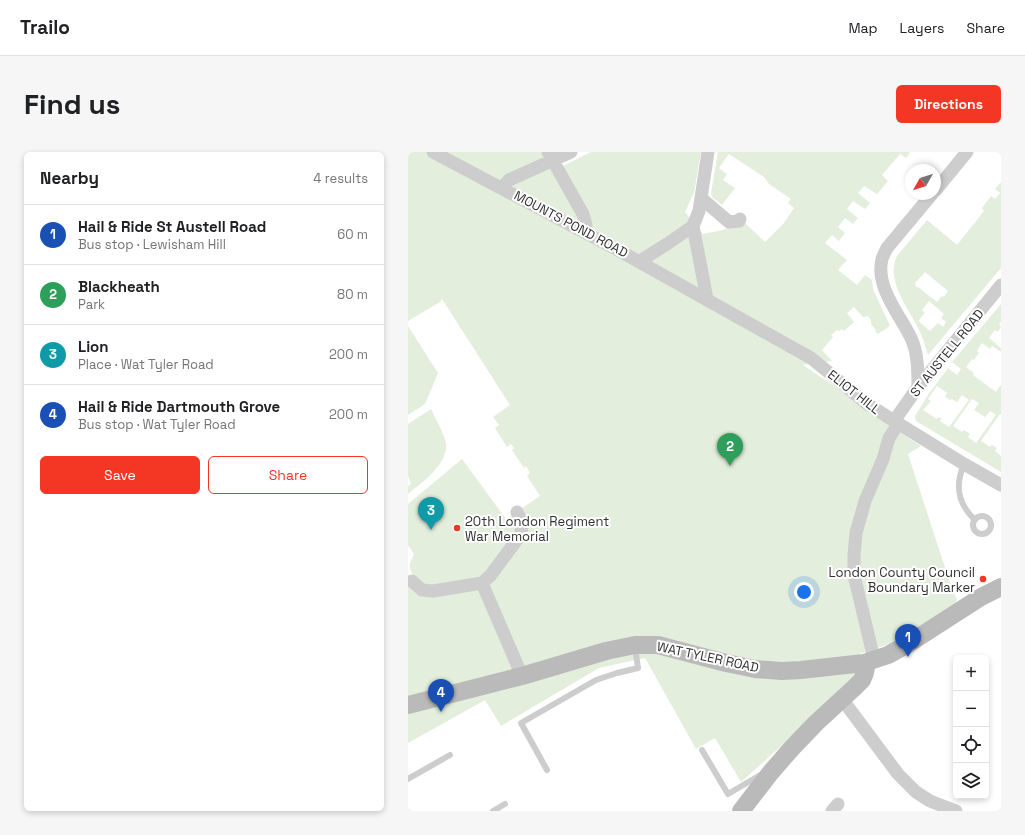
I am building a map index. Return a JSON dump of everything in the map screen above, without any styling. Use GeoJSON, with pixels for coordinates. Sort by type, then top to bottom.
{"type":"FeatureCollection","features":[{"type":"Feature","properties":{"kind":"street","name":"MOUNTS POND ROAD"},"geometry":{"type":"LineString","coordinates":[[433,152],[584,231],[708,299]]}},
{"type":"Feature","properties":{"kind":"street"},"geometry":{"type":"LineString","coordinates":[[502,188],[509,180],[550,156],[571,152]]}},
{"type":"Feature","properties":{"kind":"street"},"geometry":{"type":"LineString","coordinates":[[708,152],[699,210],[693,226],[708,299]]}},
{"type":"Feature","properties":{"kind":"street"},"geometry":{"type":"LineString","coordinates":[[941,184],[967,152]]}},
{"type":"Feature","properties":{"kind":"street"},"geometry":{"type":"LineString","coordinates":[[550,156],[583,214],[586,225],[584,231]]}},
{"type":"Feature","properties":{"kind":"street"},"geometry":{"type":"LineString","coordinates":[[701,198],[729,222],[739,221],[740,219]]}},
{"type":"Feature","properties":{"kind":"street"},"geometry":{"type":"LineString","coordinates":[[918,387],[915,351],[911,339],[891,304],[880,271],[882,259],[887,248],[927,200]]}},
{"type":"Feature","properties":{"kind":"street"},"geometry":{"type":"LineString","coordinates":[[640,261],[693,226]]}},
{"type":"Feature","properties":{"kind":"street","name":"ST AUSTELL ROAD"},"geometry":{"type":"LineString","coordinates":[[870,661],[854,575],[856,533],[865,501],[896,422],[918,387],[1001,285]]}},
{"type":"Feature","properties":{"kind":"street","name":"ELIOT HILL"},"geometry":{"type":"LineString","coordinates":[[708,299],[811,358],[866,403],[964,464],[1001,484]]}},
{"type":"Feature","properties":{"kind":"street"},"geometry":{"type":"LineString","coordinates":[[412,581],[422,590],[432,591],[482,583],[490,576],[519,537],[522,530],[521,521],[517,512]]}},
{"type":"Feature","properties":{"kind":"street"},"geometry":{"type":"LineString","coordinates":[[482,583],[522,676]]}},
{"type":"Feature","properties":{"kind":"street","name":"WAT TYLER ROAD"},"geometry":{"type":"LineString","coordinates":[[408,705],[635,645],[658,645],[726,663],[756,669],[782,671],[870,661],[908,644],[981,597],[1001,587]]}},
{"type":"Feature","properties":{"kind":"street"},"geometry":{"type":"LineString","coordinates":[[741,811],[771,772],[816,723],[862,680],[870,661]]}},
{"type":"Feature","properties":{"kind":"street"},"geometry":{"type":"LineString","coordinates":[[842,699],[898,774],[916,792],[927,806],[956,811]]}},
{"type":"Feature","properties":{"kind":"lane"},"geometry":{"type":"LineString","coordinates":[[964,464],[959,474],[958,489],[962,503],[970,516],[975,520]]}},
{"type":"Feature","properties":{"kind":"lane"},"geometry":{"type":"LineString","coordinates":[[547,770],[521,723],[596,680],[638,668],[635,645]]}},
{"type":"Feature","properties":{"kind":"lane"},"geometry":{"type":"LineString","coordinates":[[702,750],[728,794],[760,774],[771,772]]}},
{"type":"Feature","properties":{"kind":"lane"},"geometry":{"type":"LineString","coordinates":[[408,779],[450,755]]}},
{"type":"Feature","properties":{"kind":"lane"},"geometry":{"type":"LineString","coordinates":[[493,811],[506,804]]}},
{"type":"Feature","properties":{"kind":"green space"},"geometry":{"type":"Polygon","coordinates":[[[408,152],[541,152],[553,171],[591,152],[701,152],[694,193],[685,212],[703,234],[723,230],[743,221],[765,242],[784,223],[794,208],[788,203],[791,199],[769,184],[764,177],[729,154],[719,168],[727,174],[723,180],[735,188],[722,205],[712,197],[711,193],[718,152],[910,153],[906,158],[900,154],[882,175],[888,181],[877,194],[864,186],[858,193],[870,203],[865,209],[853,201],[847,209],[858,218],[853,224],[845,218],[838,227],[845,233],[839,241],[832,235],[825,243],[847,260],[838,270],[857,285],[865,275],[872,280],[873,289],[890,326],[878,334],[871,324],[871,320],[868,316],[863,317],[854,307],[847,313],[854,322],[844,331],[842,329],[839,331],[837,330],[831,335],[833,337],[822,350],[832,361],[803,365],[836,387],[864,409],[921,446],[908,454],[951,586],[957,600],[953,607],[889,644],[859,654],[854,681],[741,782],[715,738],[696,749],[645,658],[599,668],[501,726],[485,700],[408,743],[408,584],[416,579],[411,572],[410,567],[414,554],[408,545],[408,504],[462,459],[506,519],[540,496],[527,476],[530,473],[526,466],[524,468],[512,450],[514,448],[511,444],[507,447],[495,428],[499,425],[493,417],[510,405],[442,299],[440,302],[408,321],[408,152]]]}},
{"type":"Feature","properties":{"kind":"green space"},"geometry":{"type":"Polygon","coordinates":[[[1001,182],[1001,268],[928,355],[917,325],[897,286],[894,276],[894,266],[897,256],[927,220],[957,245],[984,211],[982,208],[991,196],[995,199],[1000,193],[995,189],[1001,182]],[[925,272],[915,282],[916,287],[937,302],[942,296],[944,297],[948,291],[925,272]],[[929,301],[922,310],[925,313],[918,321],[930,331],[938,323],[943,327],[946,322],[941,318],[944,314],[929,301]]]}},
{"type":"Feature","properties":{"kind":"green space"},"geometry":{"type":"Polygon","coordinates":[[[1001,304],[1001,322],[999,324],[1001,327],[998,332],[995,330],[989,338],[1001,348],[1001,352],[992,346],[990,349],[982,343],[977,351],[979,353],[966,367],[974,373],[973,375],[996,392],[1001,385],[1001,415],[1000,414],[981,441],[990,447],[992,445],[997,448],[995,451],[1001,456],[1001,472],[916,421],[915,416],[948,368],[957,375],[961,369],[952,362],[1001,304]],[[937,386],[928,399],[931,401],[923,410],[937,419],[939,417],[942,419],[940,421],[949,427],[969,400],[962,395],[957,402],[952,399],[950,400],[945,397],[947,393],[937,386]],[[972,399],[953,426],[962,432],[964,430],[970,434],[968,437],[976,443],[996,415],[990,411],[985,417],[974,410],[979,403],[972,399]]]}},
{"type":"Feature","properties":{"kind":"green space"},"geometry":{"type":"Polygon","coordinates":[[[408,326],[438,373],[425,404],[408,415],[408,326]]]}},
{"type":"Feature","properties":{"kind":"green space"},"geometry":{"type":"Polygon","coordinates":[[[431,409],[445,439],[446,450],[439,465],[433,472],[408,494],[408,486],[411,484],[408,476],[408,424],[431,409]]]}},
{"type":"Feature","properties":{"kind":"place","name":"Blackheath"},"geometry":{"type":"Point","coordinates":[730,466]}},
{"type":"Feature","properties":{"kind":"place","name":"20th London Regiment War Memorial"},"geometry":{"type":"Point","coordinates":[457,528]}},
{"type":"Feature","properties":{"kind":"place","name":"Lion"},"geometry":{"type":"Point","coordinates":[431,530]}},
{"type":"Feature","properties":{"kind":"place","name":"London County Council Boundary Marker"},"geometry":{"type":"Point","coordinates":[983,579]}},
{"type":"Feature","properties":{"kind":"place","name":"Hail & Ride St Austell Road"},"geometry":{"type":"Point","coordinates":[908,657]}},
{"type":"Feature","properties":{"kind":"place","name":"Hail & Ride Dartmouth Grove"},"geometry":{"type":"Point","coordinates":[441,712]}}]}
